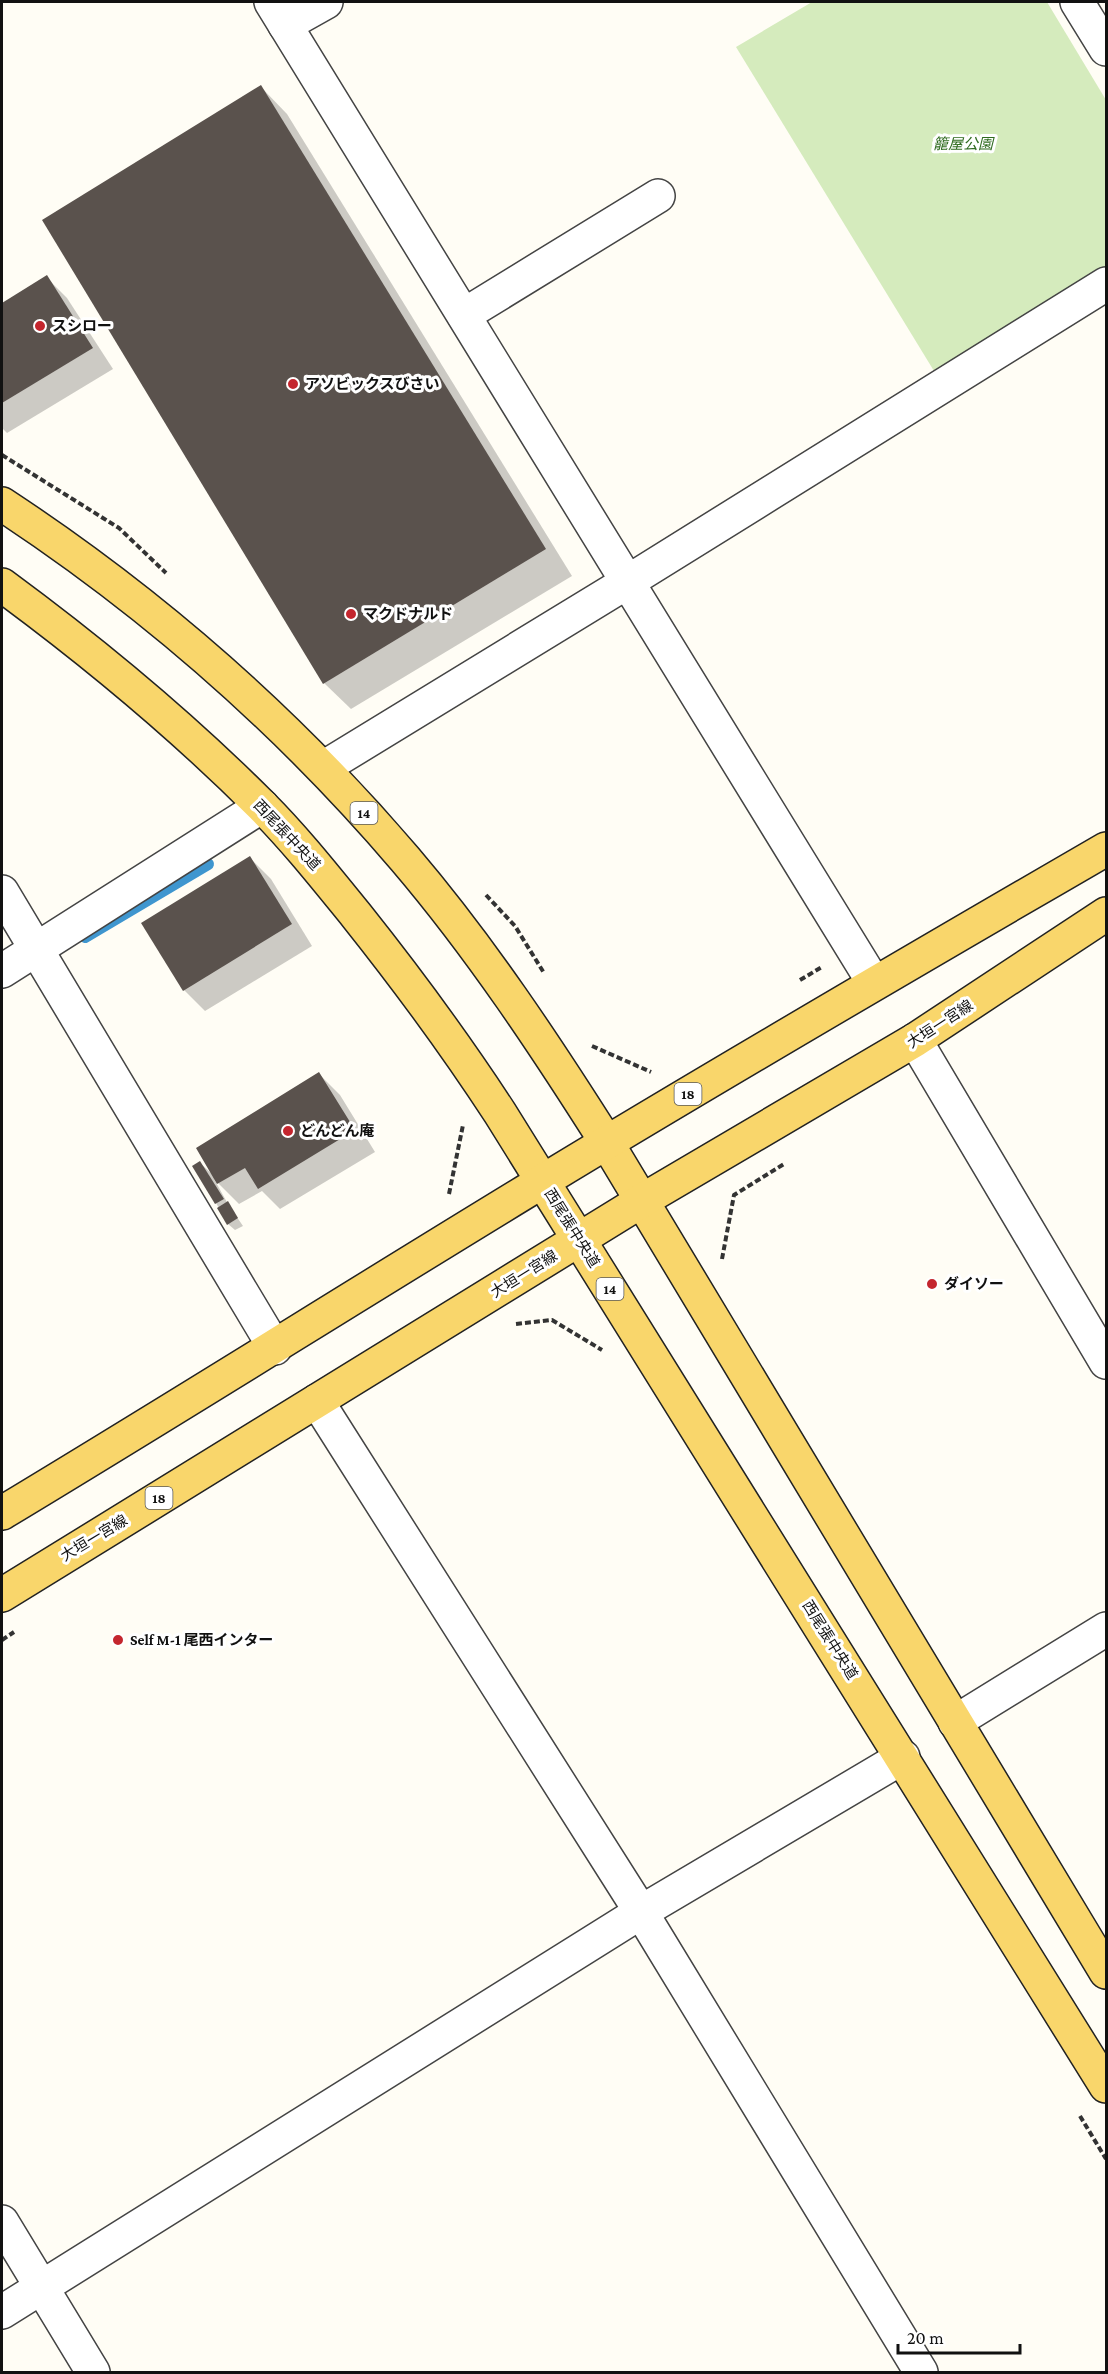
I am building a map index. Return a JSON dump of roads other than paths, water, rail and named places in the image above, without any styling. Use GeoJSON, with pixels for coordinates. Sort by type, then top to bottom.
{"type":"FeatureCollection","features":[{"type":"Feature","properties":{"kind":"main road","name":"14"},"geometry":{"type":"LineString","coordinates":[[2,504],[36,526],[125,593],[214,665],[323,768],[405,860],[483,959],[547,1048],[643,1200],[1107,1972]]}},
{"type":"Feature","properties":{"kind":"main road","name":"西尾張中央道"},"geometry":{"type":"LineString","coordinates":[[2,585],[81,644],[171,720],[262,806],[329,882],[451,1039],[500,1113],[1107,2086]]}},
{"type":"Feature","properties":{"kind":"main road","name":"18"},"geometry":{"type":"LineString","coordinates":[[2,1513],[275,1348],[542,1181],[874,983],[1107,849]]}},
{"type":"Feature","properties":{"kind":"main road","name":"大垣一宮線"},"geometry":{"type":"LineString","coordinates":[[2,1595],[643,1200],[915,1040],[1107,915]]}},
{"type":"Feature","properties":{"kind":"street"},"geometry":{"type":"LineString","coordinates":[[326,2],[278,13],[874,983]]}},
{"type":"Feature","properties":{"kind":"street"},"geometry":{"type":"LineString","coordinates":[[1077,2],[1106,47]]}},
{"type":"Feature","properties":{"kind":"street"},"geometry":{"type":"LineString","coordinates":[[464,315],[658,196]]}},
{"type":"Feature","properties":{"kind":"street"},"geometry":{"type":"LineString","coordinates":[[323,768],[1107,284]]}},
{"type":"Feature","properties":{"kind":"street"},"geometry":{"type":"LineString","coordinates":[[2,971],[262,806]]}},
{"type":"Feature","properties":{"kind":"street"},"geometry":{"type":"LineString","coordinates":[[2,892],[275,1348]]}},
{"type":"Feature","properties":{"kind":"street"},"geometry":{"type":"LineString","coordinates":[[915,1040],[1107,1362]]}},
{"type":"Feature","properties":{"kind":"street"},"geometry":{"type":"LineString","coordinates":[[317,1401],[641,1912],[921,2373]]}},
{"type":"Feature","properties":{"kind":"street"},"geometry":{"type":"LineString","coordinates":[[955,1722],[1107,1629]]}},
{"type":"Feature","properties":{"kind":"street"},"geometry":{"type":"LineString","coordinates":[[2,2312],[641,1912],[903,1757]]}},
{"type":"Feature","properties":{"kind":"street"},"geometry":{"type":"LineString","coordinates":[[2,2222],[93,2373]]}},
{"type":"Feature","properties":{"kind":"waterway"},"geometry":{"type":"LineString","coordinates":[[85,937],[208,864]]}},
{"type":"Feature","properties":{"kind":"place","name":"スシロー"},"geometry":{"type":"Point","coordinates":[40,326]}},
{"type":"Feature","properties":{"kind":"place","name":"アソビックスびさい"},"geometry":{"type":"Point","coordinates":[293,384]}},
{"type":"Feature","properties":{"kind":"place","name":"マクドナルド"},"geometry":{"type":"Point","coordinates":[351,614]}},
{"type":"Feature","properties":{"kind":"place","name":"どんどん庵"},"geometry":{"type":"Point","coordinates":[288,1131]}},
{"type":"Feature","properties":{"kind":"place","name":"ダイソー"},"geometry":{"type":"Point","coordinates":[932,1284]}},
{"type":"Feature","properties":{"kind":"place","name":"Self M-1 尾西インター"},"geometry":{"type":"Point","coordinates":[118,1640]}},
{"type":"Feature","properties":{"kind":"park label","name":"籠屋公園"},"geometry":{"type":"Point","coordinates":[963,144]}}]}
